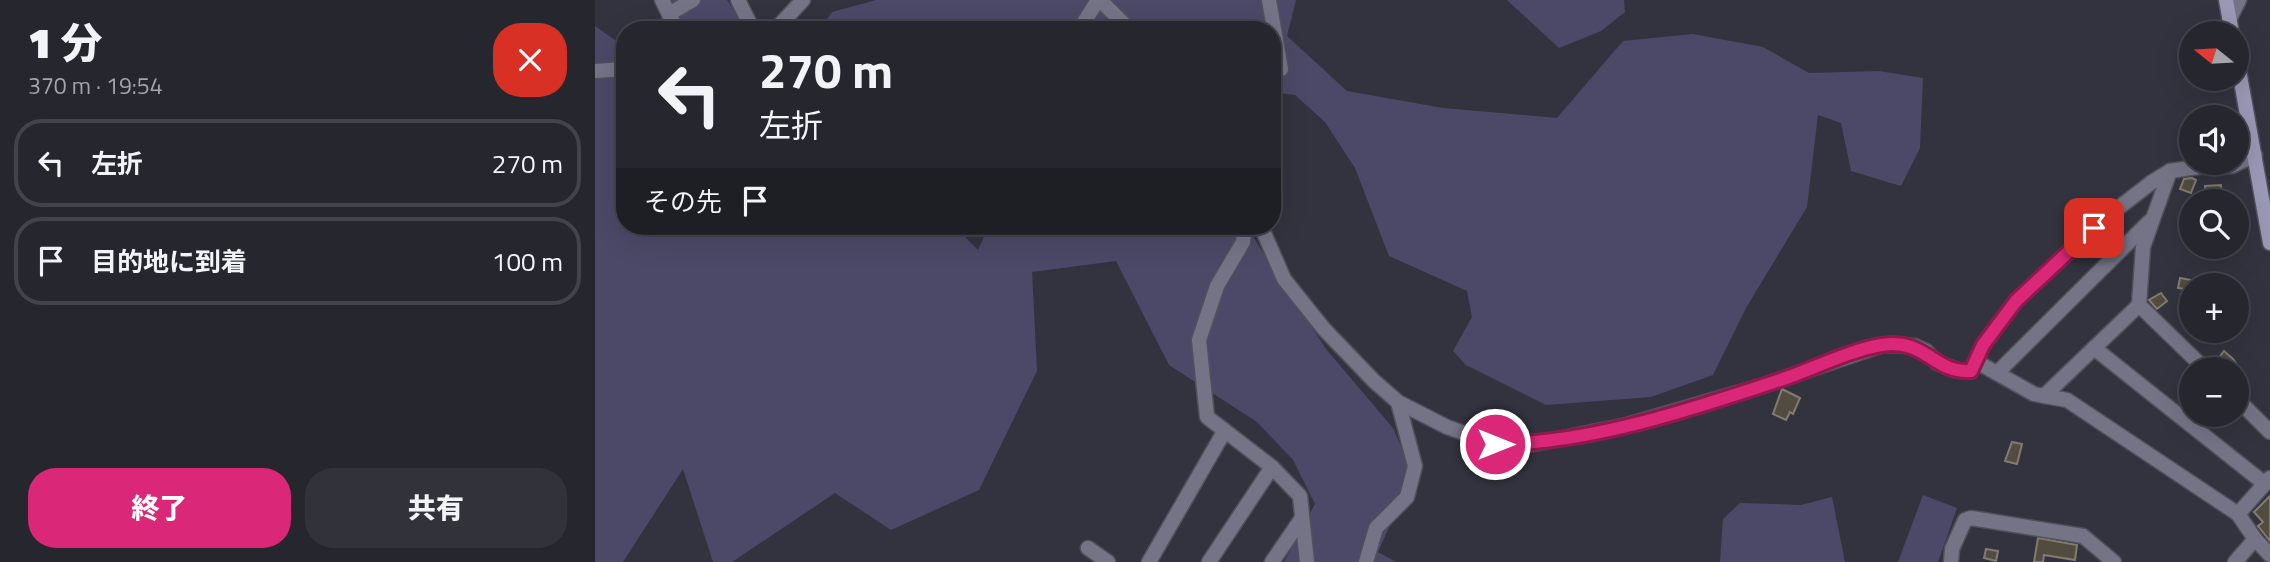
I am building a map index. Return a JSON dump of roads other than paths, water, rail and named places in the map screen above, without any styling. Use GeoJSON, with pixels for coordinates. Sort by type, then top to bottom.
{"type":"FeatureCollection","features":[{"type":"Feature","properties":{"kind":"main road"},"geometry":{"type":"LineString","coordinates":[[2226,0],[2229,21]]}},
{"type":"Feature","properties":{"kind":"main road"},"geometry":{"type":"LineString","coordinates":[[2243,91],[2270,243]]}},
{"type":"Feature","properties":{"kind":"street"},"geometry":{"type":"LineString","coordinates":[[662,0],[672,21]]}},
{"type":"Feature","properties":{"kind":"street"},"geometry":{"type":"LineString","coordinates":[[669,14],[693,0]]}},
{"type":"Feature","properties":{"kind":"street"},"geometry":{"type":"LineString","coordinates":[[738,0],[748,21]]}},
{"type":"Feature","properties":{"kind":"street"},"geometry":{"type":"LineString","coordinates":[[783,21],[803,0]]}},
{"type":"Feature","properties":{"kind":"street"},"geometry":{"type":"LineString","coordinates":[[1085,21],[1099,0],[1121,21]]}},
{"type":"Feature","properties":{"kind":"street"},"geometry":{"type":"LineString","coordinates":[[1269,0],[1271,21]]}},
{"type":"Feature","properties":{"kind":"street"},"geometry":{"type":"LineString","coordinates":[[2232,21],[2239,0]]}},
{"type":"Feature","properties":{"kind":"street"},"geometry":{"type":"LineString","coordinates":[[595,71],[616,70]]}},
{"type":"Feature","properties":{"kind":"street"},"geometry":{"type":"LineString","coordinates":[[1265,235],[1284,279],[1324,329],[1398,402],[1447,427],[1495,444],[1533,444],[1627,425],[1758,387],[1883,345],[1915,346],[1926,351],[1937,363],[1971,371],[1983,345],[2016,301],[2108,216],[2170,171],[2205,166],[2232,166],[2255,155]]}},
{"type":"Feature","properties":{"kind":"street"},"geometry":{"type":"LineString","coordinates":[[2044,396],[2139,304],[2143,247],[2170,171]]}},
{"type":"Feature","properties":{"kind":"street"},"geometry":{"type":"LineString","coordinates":[[1997,373],[2154,217]]}},
{"type":"Feature","properties":{"kind":"street"},"geometry":{"type":"LineString","coordinates":[[1244,235],[1243,242],[1217,286],[1199,340],[1207,417],[1272,467],[1300,496],[1307,562]]}},
{"type":"Feature","properties":{"kind":"street"},"geometry":{"type":"LineString","coordinates":[[2139,304],[2194,357]]}},
{"type":"Feature","properties":{"kind":"street"},"geometry":{"type":"LineString","coordinates":[[2094,348],[2267,481],[2238,514]]}},
{"type":"Feature","properties":{"kind":"street"},"geometry":{"type":"LineString","coordinates":[[1977,362],[2034,394],[2067,400],[2238,514],[2270,555]]}},
{"type":"Feature","properties":{"kind":"street"},"geometry":{"type":"LineString","coordinates":[[1366,562],[1376,528],[1406,497],[1415,466],[1398,402]]}},
{"type":"Feature","properties":{"kind":"street"},"geometry":{"type":"LineString","coordinates":[[2249,411],[2270,432]]}},
{"type":"Feature","properties":{"kind":"street"},"geometry":{"type":"LineString","coordinates":[[1149,562],[1224,432]]}},
{"type":"Feature","properties":{"kind":"street"},"geometry":{"type":"LineString","coordinates":[[1209,562],[1272,467]]}},
{"type":"Feature","properties":{"kind":"street"},"geometry":{"type":"LineString","coordinates":[[1272,562],[1302,518]]}},
{"type":"Feature","properties":{"kind":"street"},"geometry":{"type":"LineString","coordinates":[[1951,562],[1952,549],[1965,520],[1971,518],[2083,536],[2114,562]]}},
{"type":"Feature","properties":{"kind":"street"},"geometry":{"type":"LineString","coordinates":[[2235,562],[2255,539]]}},
{"type":"Feature","properties":{"kind":"street"},"geometry":{"type":"LineString","coordinates":[[1088,548],[1108,562]]}}]}
